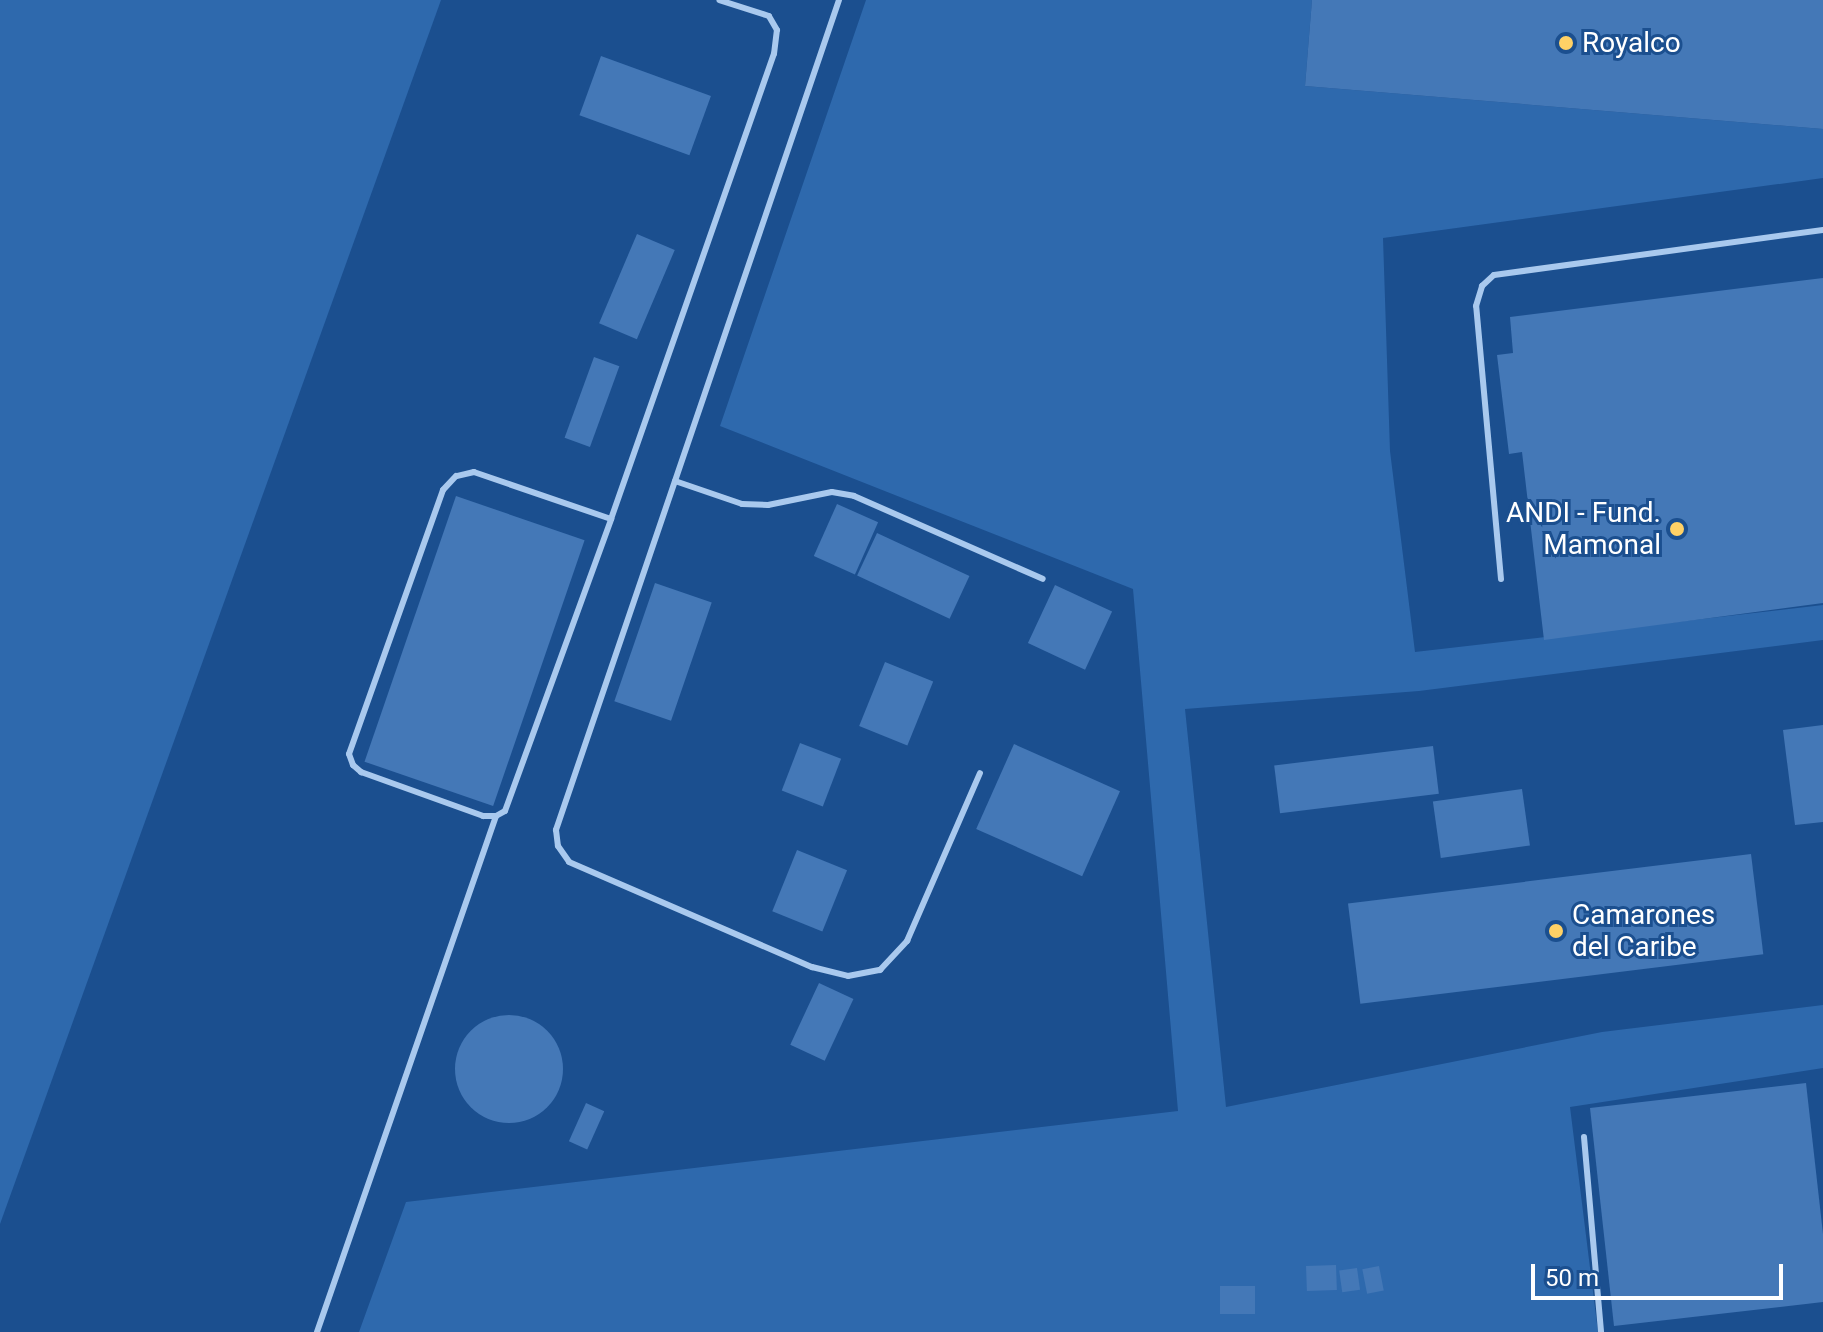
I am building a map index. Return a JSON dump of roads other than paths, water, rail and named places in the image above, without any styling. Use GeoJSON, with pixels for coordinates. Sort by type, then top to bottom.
{"type":"FeatureCollection","features":[{"type":"Feature","properties":{"kind":"lane"},"geometry":{"type":"LineString","coordinates":[[611,519],[474,472],[456,476],[443,490],[349,754],[361,772],[483,816],[496,816],[505,811],[611,519],[774,54],[777,30],[769,16],[719,0]]}},
{"type":"Feature","properties":{"kind":"lane"},"geometry":{"type":"LineString","coordinates":[[839,0],[556,830],[558,846],[569,862],[812,967],[848,976],[880,970],[907,941],[980,773]]}},
{"type":"Feature","properties":{"kind":"lane"},"geometry":{"type":"LineString","coordinates":[[1501,579],[1476,306],[1482,286],[1494,275],[1823,230]]}},
{"type":"Feature","properties":{"kind":"lane"},"geometry":{"type":"LineString","coordinates":[[675,481],[742,504],[768,505],[832,492],[854,496],[1043,579]]}},
{"type":"Feature","properties":{"kind":"lane"},"geometry":{"type":"LineString","coordinates":[[317,1332],[496,816]]}},
{"type":"Feature","properties":{"kind":"lane"},"geometry":{"type":"LineString","coordinates":[[1584,1137],[1601,1332]]}},
{"type":"Feature","properties":{"kind":"place","name":"Royalco"},"geometry":{"type":"Point","coordinates":[1566,43]}},
{"type":"Feature","properties":{"kind":"place","name":"ANDI - Fund. Mamonal"},"geometry":{"type":"Point","coordinates":[1677,529]}},
{"type":"Feature","properties":{"kind":"place","name":"Camarones del Caribe"},"geometry":{"type":"Point","coordinates":[1556,931]}}]}
